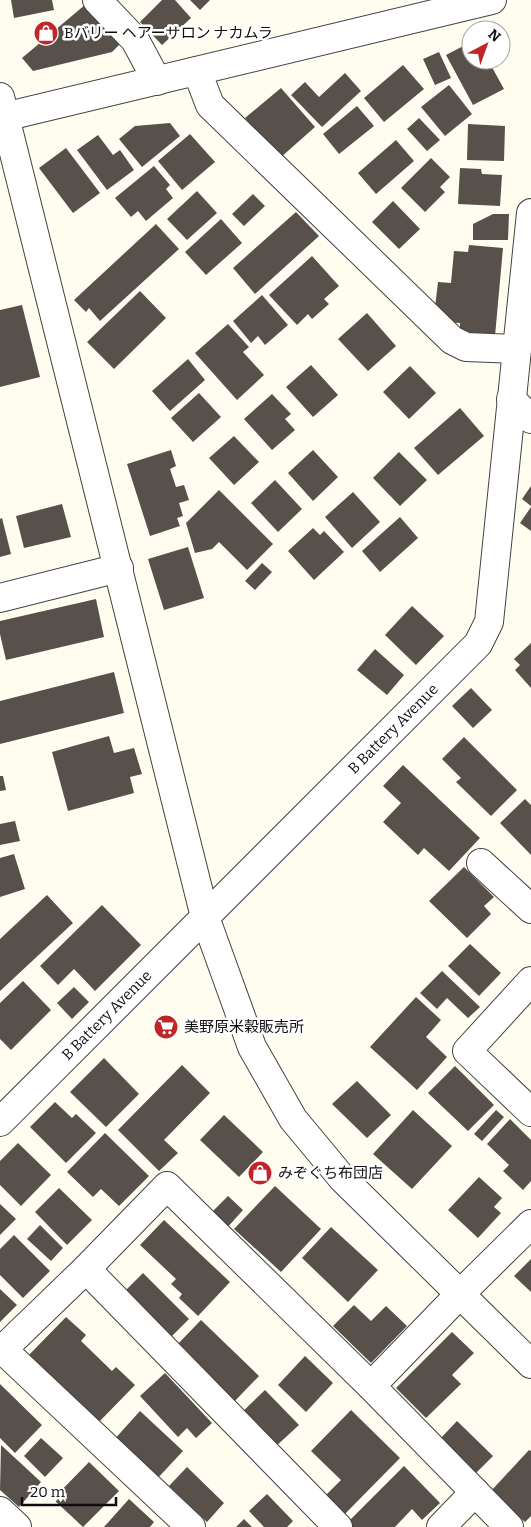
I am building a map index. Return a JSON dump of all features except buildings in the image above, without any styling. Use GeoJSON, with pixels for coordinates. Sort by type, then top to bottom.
{"type":"FeatureCollection","features":[{"type":"Feature","properties":{"kind":"street"},"geometry":{"type":"LineString","coordinates":[[97,0],[135,40],[157,81]]}},
{"type":"Feature","properties":{"kind":"street"},"geometry":{"type":"LineString","coordinates":[[492,0],[157,81],[2,111],[119,568],[205,917],[252,1047],[293,1118],[342,1178],[531,1364]]}},
{"type":"Feature","properties":{"kind":"street"},"geometry":{"type":"LineString","coordinates":[[197,71],[210,105],[452,340],[466,347],[517,349]]}},
{"type":"Feature","properties":{"kind":"street","name":"B Battery Avenue"},"geometry":{"type":"LineString","coordinates":[[0,1122],[478,644],[489,622],[531,213]]}},
{"type":"Feature","properties":{"kind":"street"},"geometry":{"type":"LineString","coordinates":[[511,399],[531,419]]}},
{"type":"Feature","properties":{"kind":"street"},"geometry":{"type":"LineString","coordinates":[[0,598],[119,568]]}},
{"type":"Feature","properties":{"kind":"street"},"geometry":{"type":"LineString","coordinates":[[482,863],[531,909]]}},
{"type":"Feature","properties":{"kind":"street"},"geometry":{"type":"LineString","coordinates":[[531,981],[467,1050],[531,1112]]}},
{"type":"Feature","properties":{"kind":"street"},"geometry":{"type":"LineString","coordinates":[[191,1527],[1,1351],[168,1186],[371,1386],[510,1527]]}},
{"type":"Feature","properties":{"kind":"street"},"geometry":{"type":"LineString","coordinates":[[371,1386],[531,1224]]}},
{"type":"Feature","properties":{"kind":"street"},"geometry":{"type":"LineString","coordinates":[[86,1269],[338,1527]]}},
{"type":"Feature","properties":{"kind":"street"},"geometry":{"type":"LineString","coordinates":[[441,1527],[475,1492]]}},
{"type":"Feature","properties":{"kind":"street"},"geometry":{"type":"LineString","coordinates":[[0,1511],[17,1527]]}},
{"type":"Feature","properties":{"kind":"place","name":"Bバリー ヘアーサロン ナカムラ"},"geometry":{"type":"Point","coordinates":[46,33]}},
{"type":"Feature","properties":{"kind":"place","name":"美野原米穀販売所"},"geometry":{"type":"Point","coordinates":[166,1027]}},
{"type":"Feature","properties":{"kind":"place","name":"みぞぐち布団店"},"geometry":{"type":"Point","coordinates":[260,1173]}}]}
